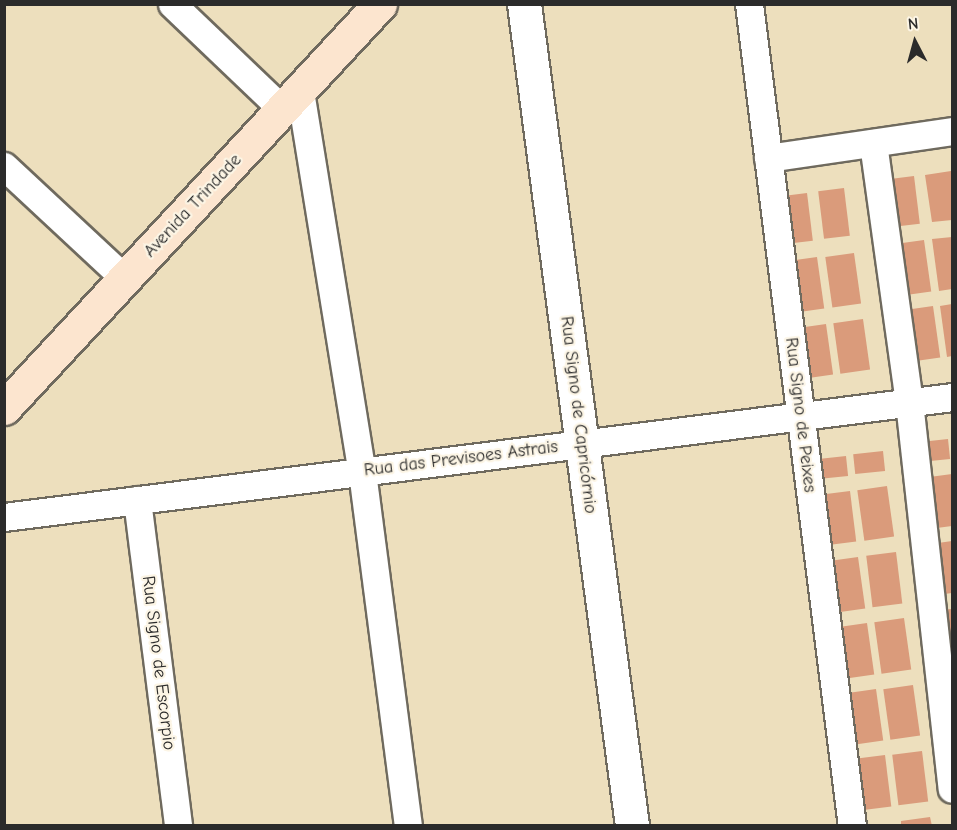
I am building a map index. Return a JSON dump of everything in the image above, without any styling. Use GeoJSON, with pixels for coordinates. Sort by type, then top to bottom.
{"type":"FeatureCollection","features":[{"type":"Feature","properties":{"kind":"main road","name":"Avenida Trindade"},"geometry":{"type":"LineString","coordinates":[[4,408],[380,4]]}},
{"type":"Feature","properties":{"kind":"street"},"geometry":{"type":"LineString","coordinates":[[172,4],[292,100],[362,472],[408,825]]}},
{"type":"Feature","properties":{"kind":"street","name":"Rua Signo de Capricórnio"},"geometry":{"type":"LineString","coordinates":[[524,4],[632,825]]}},
{"type":"Feature","properties":{"kind":"street","name":"Rua Signo de Peixes"},"geometry":{"type":"LineString","coordinates":[[749,4],[852,825]]}},
{"type":"Feature","properties":{"kind":"street"},"geometry":{"type":"LineString","coordinates":[[768,158],[952,131]]}},
{"type":"Feature","properties":{"kind":"street"},"geometry":{"type":"LineString","coordinates":[[873,143],[909,402],[952,789]]}},
{"type":"Feature","properties":{"kind":"street"},"geometry":{"type":"LineString","coordinates":[[4,166],[125,279]]}},
{"type":"Feature","properties":{"kind":"street","name":"Rua das Previsoes Astrais"},"geometry":{"type":"LineString","coordinates":[[4,517],[952,397]]}},
{"type":"Feature","properties":{"kind":"street","name":"Rua Signo de Escorpio"},"geometry":{"type":"LineString","coordinates":[[137,500],[178,825]]}},
{"type":"Feature","properties":{"kind":"building"},"geometry":{"type":"Polygon","coordinates":[[[951,171],[952,220],[932,222],[925,175],[951,171]]]}},
{"type":"Feature","properties":{"kind":"building"},"geometry":{"type":"Polygon","coordinates":[[[914,176],[920,224],[894,227],[888,179],[914,176]]]}},
{"type":"Feature","properties":{"kind":"building"},"geometry":{"type":"Polygon","coordinates":[[[844,188],[850,236],[824,239],[818,191],[844,188]]]}},
{"type":"Feature","properties":{"kind":"building"},"geometry":{"type":"Polygon","coordinates":[[[807,193],[813,241],[787,244],[781,196],[807,193]]]}},
{"type":"Feature","properties":{"kind":"building"},"geometry":{"type":"Polygon","coordinates":[[[952,237],[952,289],[939,291],[932,239],[952,237]]]}},
{"type":"Feature","properties":{"kind":"building"},"geometry":{"type":"Polygon","coordinates":[[[924,240],[931,291],[903,296],[895,244],[924,240]]]}},
{"type":"Feature","properties":{"kind":"building"},"geometry":{"type":"Polygon","coordinates":[[[854,253],[861,304],[832,308],[825,257],[854,253]]]}},
{"type":"Feature","properties":{"kind":"building"},"geometry":{"type":"Polygon","coordinates":[[[817,257],[824,308],[796,313],[788,261],[817,257]]]}},
{"type":"Feature","properties":{"kind":"building"},"geometry":{"type":"Polygon","coordinates":[[[952,304],[952,356],[947,357],[940,306],[952,304]]]}},
{"type":"Feature","properties":{"kind":"building"},"geometry":{"type":"Polygon","coordinates":[[[933,306],[940,357],[911,362],[903,310],[933,306]]]}},
{"type":"Feature","properties":{"kind":"building"},"geometry":{"type":"Polygon","coordinates":[[[863,319],[870,370],[840,374],[833,323],[863,319]]]}},
{"type":"Feature","properties":{"kind":"building"},"geometry":{"type":"Polygon","coordinates":[[[826,324],[833,375],[803,379],[796,328],[826,324]]]}},
{"type":"Feature","properties":{"kind":"building"},"geometry":{"type":"Polygon","coordinates":[[[948,439],[950,459],[920,462],[918,442],[948,439]]]}},
{"type":"Feature","properties":{"kind":"building"},"geometry":{"type":"Polygon","coordinates":[[[883,451],[885,471],[855,474],[853,454],[883,451]]]}},
{"type":"Feature","properties":{"kind":"building"},"geometry":{"type":"Polygon","coordinates":[[[846,456],[848,476],[818,479],[816,459],[846,456]]]}},
{"type":"Feature","properties":{"kind":"building"},"geometry":{"type":"Polygon","coordinates":[[[952,474],[952,526],[929,529],[922,478],[952,474]]]}},
{"type":"Feature","properties":{"kind":"building"},"geometry":{"type":"Polygon","coordinates":[[[887,486],[894,537],[864,541],[857,490],[887,486]]]}},
{"type":"Feature","properties":{"kind":"building"},"geometry":{"type":"Polygon","coordinates":[[[850,491],[856,542],[826,545],[820,495],[850,491]]]}},
{"type":"Feature","properties":{"kind":"building"},"geometry":{"type":"Polygon","coordinates":[[[952,541],[952,593],[937,595],[931,544],[952,541]]]}},
{"type":"Feature","properties":{"kind":"building"},"geometry":{"type":"Polygon","coordinates":[[[896,552],[902,604],[873,607],[866,556],[896,552]]]}},
{"type":"Feature","properties":{"kind":"building"},"geometry":{"type":"Polygon","coordinates":[[[858,557],[865,608],[837,613],[829,561],[858,557]]]}},
{"type":"Feature","properties":{"kind":"building"},"geometry":{"type":"Polygon","coordinates":[[[952,609],[952,661],[946,662],[939,610],[952,609]]]}},
{"type":"Feature","properties":{"kind":"building"},"geometry":{"type":"Polygon","coordinates":[[[904,618],[911,669],[882,674],[874,622],[904,618]]]}},
{"type":"Feature","properties":{"kind":"building"},"geometry":{"type":"Polygon","coordinates":[[[867,623],[874,674],[845,679],[837,627],[867,623]]]}},
{"type":"Feature","properties":{"kind":"building"},"geometry":{"type":"Polygon","coordinates":[[[913,685],[920,736],[890,740],[883,689],[913,685]]]}},
{"type":"Feature","properties":{"kind":"building"},"geometry":{"type":"Polygon","coordinates":[[[876,689],[883,740],[854,745],[846,693],[876,689]]]}},
{"type":"Feature","properties":{"kind":"building"},"geometry":{"type":"Polygon","coordinates":[[[922,751],[928,802],[898,805],[892,755],[922,751]]]}},
{"type":"Feature","properties":{"kind":"building"},"geometry":{"type":"Polygon","coordinates":[[[885,755],[891,807],[862,810],[855,759],[885,755]]]}},
{"type":"Feature","properties":{"kind":"building"},"geometry":{"type":"Polygon","coordinates":[[[930,817],[932,826],[901,826],[901,821],[930,817]]]}}]}
